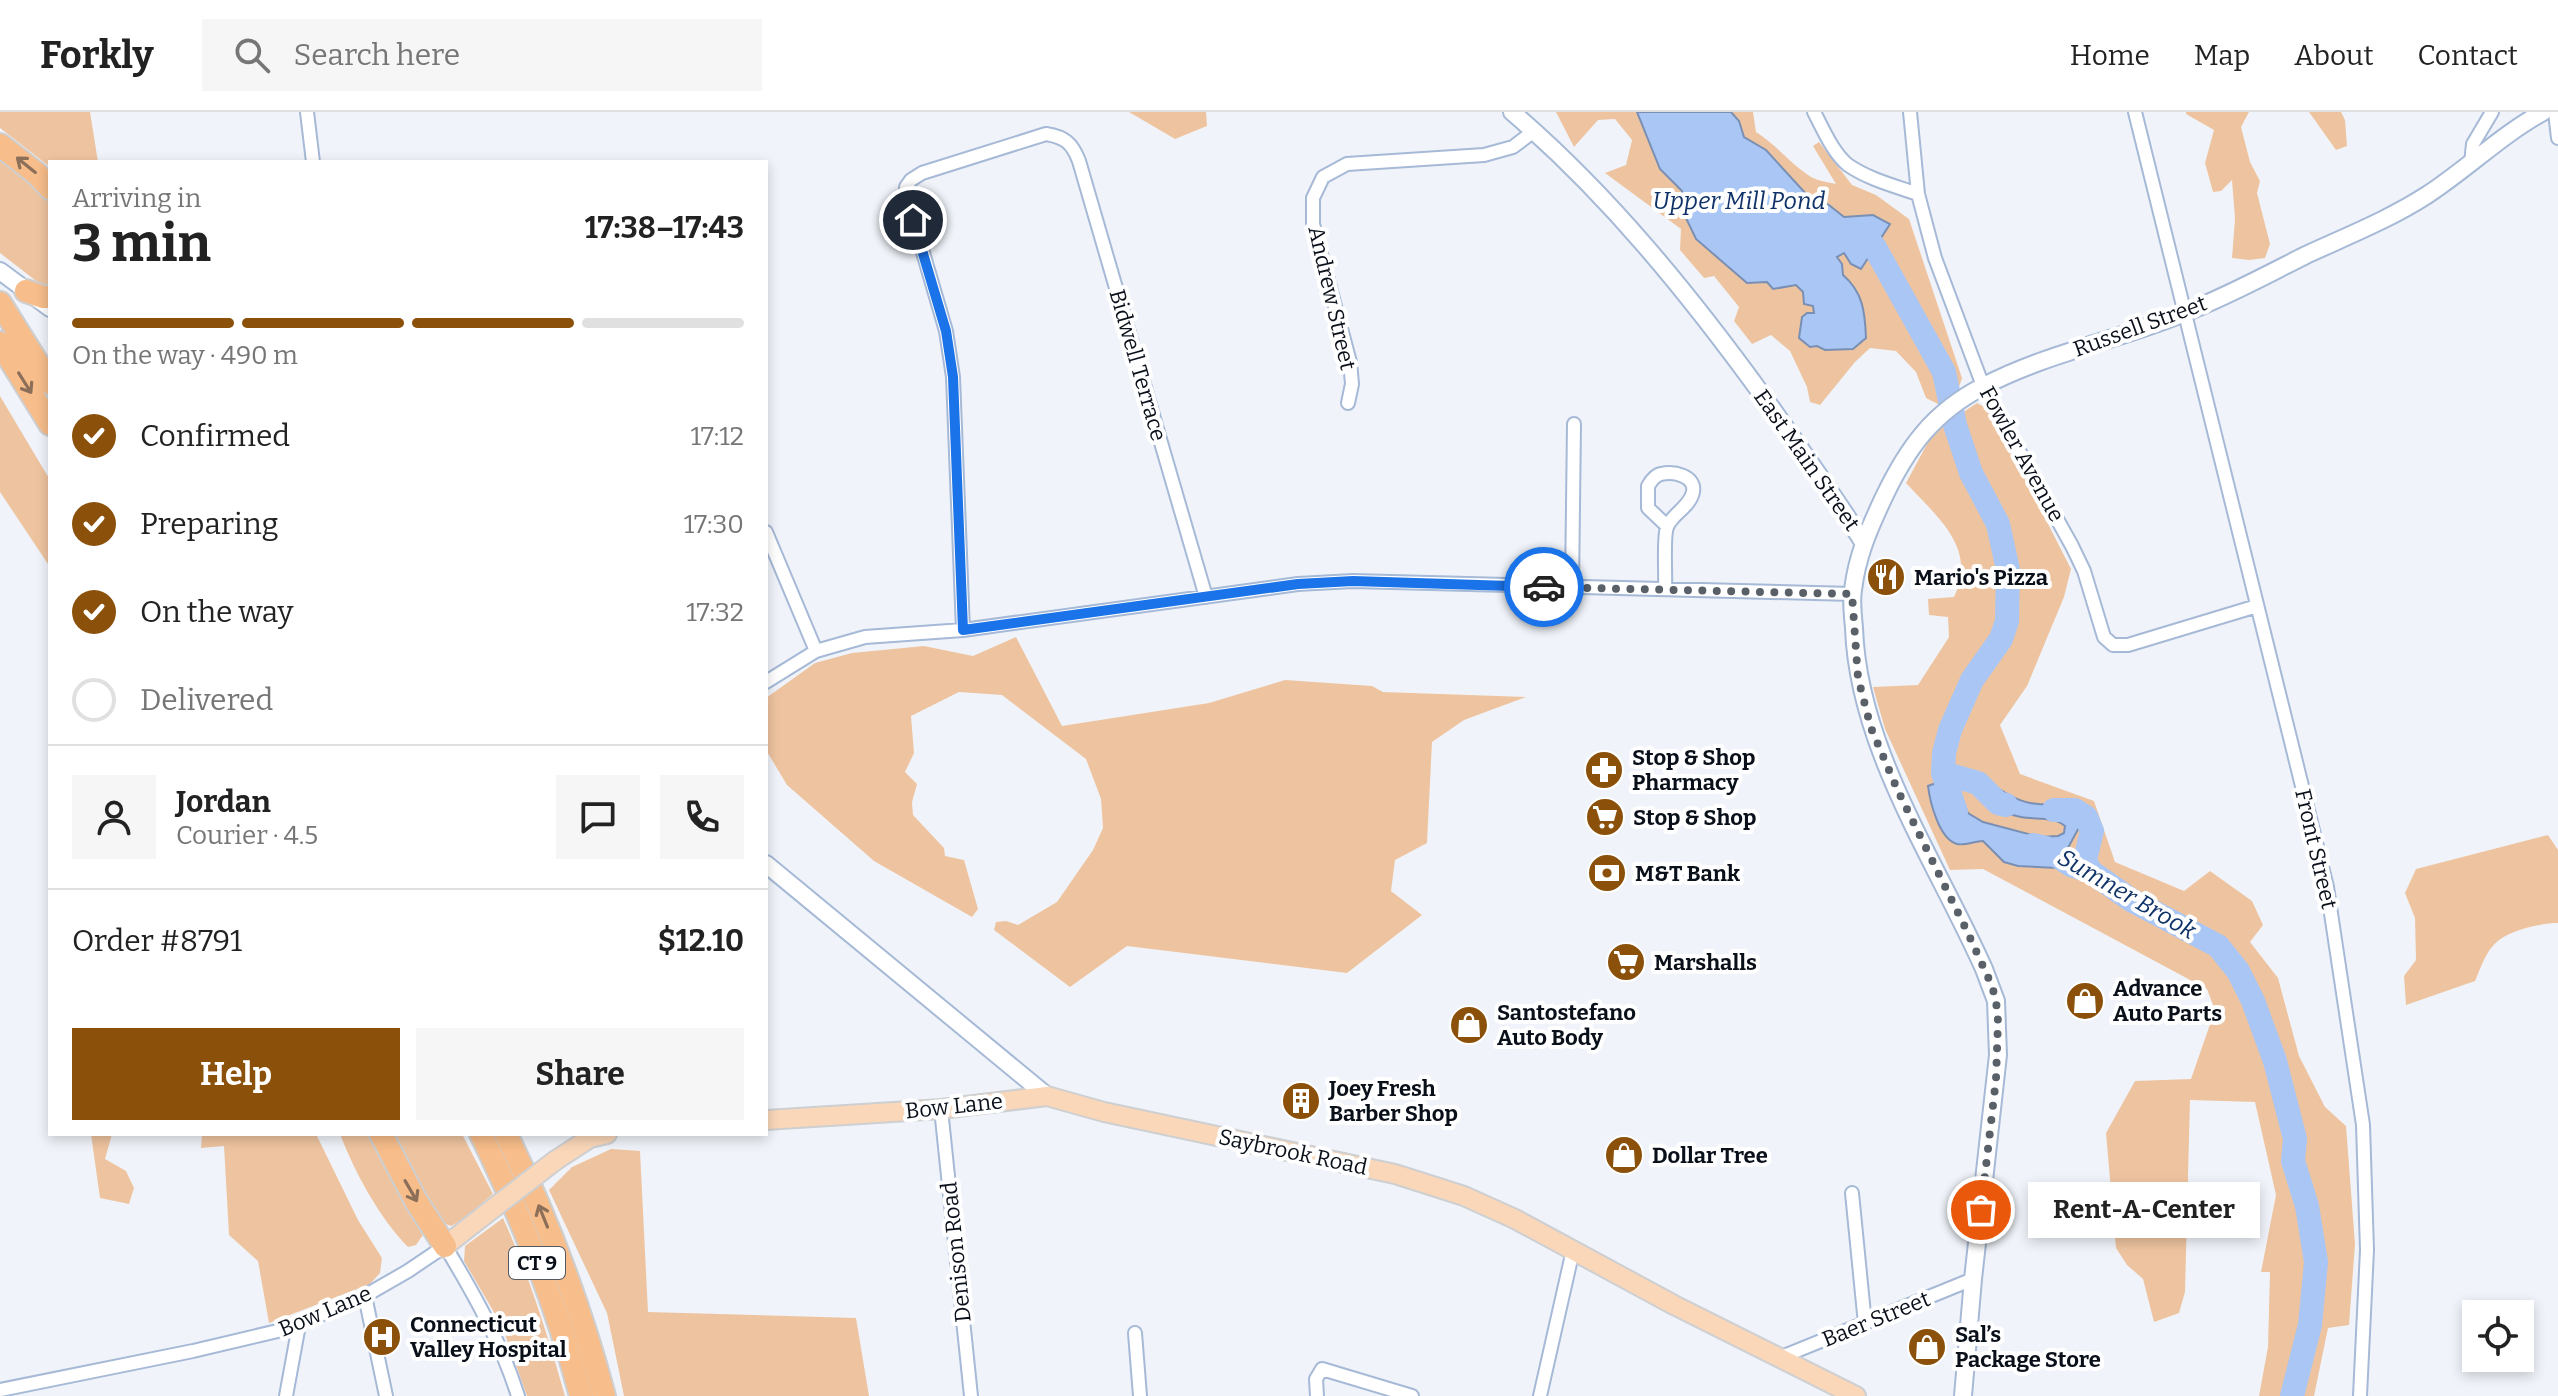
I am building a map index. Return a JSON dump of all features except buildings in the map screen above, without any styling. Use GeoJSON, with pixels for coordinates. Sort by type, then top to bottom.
{"type":"FeatureCollection","features":[{"type":"Feature","properties":{"kind":"highway"},"geometry":{"type":"LineString","coordinates":[[0,145],[48,186]]}},
{"type":"Feature","properties":{"kind":"highway"},"geometry":{"type":"LineString","coordinates":[[26,291],[48,297]]}},
{"type":"Feature","properties":{"kind":"highway"},"geometry":{"type":"LineString","coordinates":[[0,303],[48,380]]}},
{"type":"Feature","properties":{"kind":"highway"},"geometry":{"type":"LineString","coordinates":[[0,343],[48,421]]}},
{"type":"Feature","properties":{"kind":"highway"},"geometry":{"type":"LineString","coordinates":[[382,1136],[416,1201],[445,1246]]}},
{"type":"Feature","properties":{"kind":"highway","name":"CT 9"},"geometry":{"type":"LineString","coordinates":[[482,1136],[545,1283],[581,1396]]}},
{"type":"Feature","properties":{"kind":"highway","name":"CT 9"},"geometry":{"type":"LineString","coordinates":[[507,1136],[567,1276],[604,1396]]}},
{"type":"Feature","properties":{"kind":"main road","name":"East Main Street"},"geometry":{"type":"LineString","coordinates":[[1512,112],[1592,187],[1702,314],[1829,488],[1863,542],[1852,594],[1858,678],[1871,728],[1898,791],[1966,929],[1996,1001],[1996,1079],[1963,1396]]}},
{"type":"Feature","properties":{"kind":"main road","name":"Russell Street"},"geometry":{"type":"LineString","coordinates":[[1863,542],[1903,459],[1927,426],[1983,386],[2041,362],[2184,314],[2411,205],[2543,112]]}},
{"type":"Feature","properties":{"kind":"main road"},"geometry":{"type":"LineString","coordinates":[[0,271],[48,307]]}},
{"type":"Feature","properties":{"kind":"main road","name":"Saybrook Road"},"geometry":{"type":"LineString","coordinates":[[768,866],[1047,1096],[1104,1112],[1395,1174],[1464,1196],[1515,1219],[1674,1305],[1856,1396]]}},
{"type":"Feature","properties":{"kind":"main road","name":"Bow Lane"},"geometry":{"type":"LineString","coordinates":[[768,1120],[941,1109],[1047,1096]]}},
{"type":"Feature","properties":{"kind":"main road","name":"Bow Lane"},"geometry":{"type":"LineString","coordinates":[[445,1246],[556,1160],[593,1136]]}},
{"type":"Feature","properties":{"kind":"street"},"geometry":{"type":"LineString","coordinates":[[307,112],[313,160]]}},
{"type":"Feature","properties":{"kind":"street"},"geometry":{"type":"LineString","coordinates":[[1814,112],[1826,136],[1847,164],[1873,178],[1918,194]]}},
{"type":"Feature","properties":{"kind":"street","name":"Fowler Avenue"},"geometry":{"type":"LineString","coordinates":[[1910,112],[1918,194],[1935,258],[1983,386],[2072,546],[2095,603],[2101,632],[2108,642],[2118,646],[2128,645],[2257,606]]}},
{"type":"Feature","properties":{"kind":"street","name":"Front Street"},"geometry":{"type":"LineString","coordinates":[[2135,112],[2327,887],[2363,1125],[2367,1250],[2360,1396]]}},
{"type":"Feature","properties":{"kind":"street"},"geometry":{"type":"LineString","coordinates":[[2471,163],[2473,144],[2492,112]]}},
{"type":"Feature","properties":{"kind":"street"},"geometry":{"type":"LineString","coordinates":[[2555,112],[2558,138]]}},
{"type":"Feature","properties":{"kind":"street","name":"Andrew Street"},"geometry":{"type":"LineString","coordinates":[[1348,403],[1352,384],[1350,362],[1313,224],[1313,198],[1323,177],[1347,164],[1484,155],[1513,147],[1534,131]]}},
{"type":"Feature","properties":{"kind":"street","name":"Bidwell Terrace"},"geometry":{"type":"LineString","coordinates":[[963,630],[953,377],[946,331],[906,187],[922,173],[1046,134],[1064,137],[1074,148],[1079,161],[1206,597]]}},
{"type":"Feature","properties":{"kind":"street"},"geometry":{"type":"LineString","coordinates":[[1572,587],[1574,424]]}},
{"type":"Feature","properties":{"kind":"street"},"geometry":{"type":"LineString","coordinates":[[1665,589],[1667,526],[1693,493],[1693,484],[1682,475],[1661,474],[1648,486],[1648,508],[1667,526]]}},
{"type":"Feature","properties":{"kind":"street"},"geometry":{"type":"LineString","coordinates":[[768,537],[816,651]]}},
{"type":"Feature","properties":{"kind":"street"},"geometry":{"type":"LineString","coordinates":[[768,681],[816,651],[865,637],[963,630],[1298,584],[1353,581],[1852,594]]}},
{"type":"Feature","properties":{"kind":"street","name":"Denison Road"},"geometry":{"type":"LineString","coordinates":[[941,1109],[971,1396]]}},
{"type":"Feature","properties":{"kind":"street"},"geometry":{"type":"LineString","coordinates":[[1852,1193],[1865,1324]]}},
{"type":"Feature","properties":{"kind":"street"},"geometry":{"type":"LineString","coordinates":[[445,1246],[491,1328],[518,1396]]}},
{"type":"Feature","properties":{"kind":"street","name":"Bow Lane"},"geometry":{"type":"LineString","coordinates":[[0,1390],[229,1344],[299,1325],[365,1296],[445,1246]]}},
{"type":"Feature","properties":{"kind":"street"},"geometry":{"type":"LineString","coordinates":[[1540,1396],[1573,1250]]}},
{"type":"Feature","properties":{"kind":"street","name":"Baer Street"},"geometry":{"type":"LineString","coordinates":[[1779,1358],[1973,1279]]}},
{"type":"Feature","properties":{"kind":"street"},"geometry":{"type":"LineString","coordinates":[[365,1296],[386,1396]]}},
{"type":"Feature","properties":{"kind":"street"},"geometry":{"type":"LineString","coordinates":[[286,1396],[299,1325]]}},
{"type":"Feature","properties":{"kind":"street"},"geometry":{"type":"LineString","coordinates":[[1135,1333],[1140,1396]]}},
{"type":"Feature","properties":{"kind":"street"},"geometry":{"type":"LineString","coordinates":[[1317,1396],[1316,1379],[1322,1369],[1412,1396]]}},
{"type":"Feature","properties":{"kind":"shaded area"},"geometry":{"type":"Polygon","coordinates":[[[0,112],[90,112],[98,160],[48,160],[48,165],[0,128],[0,112]]]}},
{"type":"Feature","properties":{"kind":"shaded area"},"geometry":{"type":"Polygon","coordinates":[[[1129,112],[1206,112],[1207,126],[1175,139],[1129,112]]]}},
{"type":"Feature","properties":{"kind":"shaded area"},"geometry":{"type":"Polygon","coordinates":[[[1556,112],[1753,112],[1756,132],[1811,177],[1836,184],[1813,146],[1819,142],[1852,185],[1876,195],[1909,219],[1962,378],[1959,387],[1940,405],[1926,398],[1916,372],[1896,351],[1870,348],[1820,405],[1810,402],[1807,387],[1790,351],[1771,335],[1752,344],[1734,321],[1739,307],[1714,276],[1704,278],[1680,250],[1681,229],[1605,173],[1626,165],[1632,140],[1615,119],[1598,120],[1574,147],[1556,112]]]}},
{"type":"Feature","properties":{"kind":"shaded area"},"geometry":{"type":"Polygon","coordinates":[[[2186,112],[2249,112],[2241,127],[2250,162],[2260,181],[2257,193],[2270,244],[2265,258],[2232,258],[2235,219],[2232,180],[2221,191],[2213,192],[2205,163],[2214,130],[2186,112]]]}},
{"type":"Feature","properties":{"kind":"shaded area"},"geometry":{"type":"Polygon","coordinates":[[[2309,112],[2341,112],[2345,120],[2347,146],[2336,150],[2309,112]]]}},
{"type":"Feature","properties":{"kind":"shaded area"},"geometry":{"type":"Polygon","coordinates":[[[0,158],[27,178],[48,200],[48,286],[40,284],[0,253],[0,158]]]}},
{"type":"Feature","properties":{"kind":"shaded area"},"geometry":{"type":"Polygon","coordinates":[[[0,396],[48,477],[48,564],[0,492],[0,396]]]}},
{"type":"Feature","properties":{"kind":"shaded area"},"geometry":{"type":"Polygon","coordinates":[[[1977,403],[1990,410],[2071,569],[2064,597],[2027,686],[2000,725],[2020,774],[2094,801],[2115,862],[2184,891],[2210,871],[2252,901],[2263,925],[2250,942],[2278,978],[2299,1056],[2325,1107],[2346,1126],[2355,1244],[2349,1325],[2328,1328],[2314,1396],[2259,1396],[2268,1347],[2270,1272],[2261,1272],[2276,1195],[2255,1102],[2190,1100],[2185,1292],[2179,1313],[2154,1322],[2143,1279],[2127,1265],[2116,1248],[2106,1133],[2135,1081],[2191,1079],[2215,1010],[2207,989],[1983,869],[1950,870],[1885,729],[1873,687],[1918,685],[1949,637],[1948,617],[1929,615],[1928,599],[1954,597],[1960,579],[1958,548],[1951,534],[1906,483],[1934,431],[1977,403]]]}},
{"type":"Feature","properties":{"kind":"shaded area"},"geometry":{"type":"Polygon","coordinates":[[[1016,637],[1062,726],[1209,703],[1285,680],[1372,686],[1383,692],[1526,697],[1464,720],[1432,742],[1427,843],[1395,860],[1391,891],[1422,915],[1347,973],[1127,946],[1070,987],[994,930],[996,922],[1018,925],[1057,902],[1093,850],[1103,828],[1101,799],[1086,759],[1002,695],[959,692],[911,716],[914,753],[905,772],[917,784],[912,802],[913,815],[944,848],[945,856],[964,860],[978,909],[972,917],[874,861],[787,785],[768,753],[768,697],[815,663],[852,653],[924,646],[973,656],[1016,637]]]}},
{"type":"Feature","properties":{"kind":"shaded area"},"geometry":{"type":"Polygon","coordinates":[[[2548,835],[2558,850],[2558,923],[2530,927],[2505,936],[2488,953],[2475,981],[2406,1005],[2404,976],[2416,960],[2415,918],[2405,893],[2416,869],[2548,835]]]}},
{"type":"Feature","properties":{"kind":"shaded area"},"geometry":{"type":"Polygon","coordinates":[[[91,1136],[111,1136],[105,1159],[126,1171],[134,1188],[129,1204],[100,1198],[91,1136]]]}},
{"type":"Feature","properties":{"kind":"shaded area"},"geometry":{"type":"Polygon","coordinates":[[[202,1136],[317,1136],[358,1220],[382,1258],[380,1273],[370,1284],[269,1323],[258,1261],[229,1235],[224,1146],[201,1148],[202,1136]]]}},
{"type":"Feature","properties":{"kind":"shaded area"},"geometry":{"type":"Polygon","coordinates":[[[341,1136],[371,1136],[403,1203],[423,1235],[416,1245],[408,1247],[398,1236],[378,1209],[341,1136]]]}},
{"type":"Feature","properties":{"kind":"shaded area"},"geometry":{"type":"Polygon","coordinates":[[[390,1136],[463,1136],[493,1194],[451,1226],[440,1222],[390,1136]]]}},
{"type":"Feature","properties":{"kind":"shaded area"},"geometry":{"type":"Polygon","coordinates":[[[611,1149],[640,1151],[648,1312],[856,1318],[869,1396],[624,1396],[607,1313],[549,1190],[572,1167],[611,1149]]]}},
{"type":"Feature","properties":{"kind":"shaded area"},"geometry":{"type":"Polygon","coordinates":[[[503,1218],[537,1306],[565,1396],[527,1396],[502,1326],[464,1261],[465,1246],[503,1218]]]}},
{"type":"Feature","properties":{"kind":"water","name":"Upper Mill Pond"},"geometry":{"type":"Polygon","coordinates":[[[1637,112],[1731,112],[1739,121],[1744,137],[1766,150],[1807,195],[1829,205],[1844,217],[1873,215],[1890,224],[1861,269],[1851,264],[1844,253],[1837,257],[1842,264],[1843,275],[1855,288],[1862,303],[1866,338],[1853,349],[1810,347],[1799,338],[1802,317],[1814,313],[1813,306],[1804,304],[1803,292],[1796,285],[1773,289],[1767,282],[1747,283],[1696,239],[1685,216],[1682,191],[1660,169],[1637,112]]]}},
{"type":"Feature","properties":{"kind":"water"},"geometry":{"type":"Polygon","coordinates":[[[1941,781],[1956,789],[1968,813],[1983,822],[2040,837],[2058,836],[2064,833],[2065,826],[2055,821],[2016,816],[2005,811],[1983,794],[1983,785],[1989,783],[2030,803],[2088,811],[2057,868],[2018,866],[2004,862],[1983,841],[1957,844],[1945,835],[1933,810],[1928,786],[1941,781]]]}},
{"type":"Feature","properties":{"kind":"waterway","name":"Sumner Brook"},"geometry":{"type":"LineString","coordinates":[[1847,235],[1874,246],[1944,372],[1955,425],[1971,473],[1998,524],[2008,570],[2007,621],[2001,639],[1972,680],[1950,730],[1944,753],[1943,773],[1956,812]]}},
{"type":"Feature","properties":{"kind":"waterway"},"geometry":{"type":"LineString","coordinates":[[1943,773],[1978,783],[1998,803],[2006,805]]}},
{"type":"Feature","properties":{"kind":"waterway"},"geometry":{"type":"LineString","coordinates":[[2054,810],[2075,810],[2086,817],[2092,831],[2085,860],[2090,871]]}},
{"type":"Feature","properties":{"kind":"waterway","name":"Sumner Brook"},"geometry":{"type":"LineString","coordinates":[[2033,845],[2046,848],[2071,865],[2090,871],[2131,900],[2218,946],[2238,971],[2253,1001],[2275,1061],[2295,1139],[2293,1161],[2307,1206],[2316,1262],[2310,1325],[2292,1396]]}},
{"type":"Feature","properties":{"kind":"way so far"},"geometry":{"type":"LineString","coordinates":[[1544,587],[1852,594],[1858,678],[1871,728],[1898,791],[1966,929],[1996,1001],[1998,1055],[1981,1210]]}},
{"type":"Feature","properties":{"kind":"place","name":"Mario's Pizza"},"geometry":{"type":"Point","coordinates":[1886,577]}},
{"type":"Feature","properties":{"kind":"place","name":"Stop & Shop Pharmacy"},"geometry":{"type":"Point","coordinates":[1604,770]}},
{"type":"Feature","properties":{"kind":"place","name":"Stop & Shop"},"geometry":{"type":"Point","coordinates":[1605,817]}},
{"type":"Feature","properties":{"kind":"place","name":"M&T Bank"},"geometry":{"type":"Point","coordinates":[1607,873]}},
{"type":"Feature","properties":{"kind":"place","name":"Marshalls"},"geometry":{"type":"Point","coordinates":[1626,962]}},
{"type":"Feature","properties":{"kind":"place","name":"Advance Auto Parts"},"geometry":{"type":"Point","coordinates":[2085,1001]}},
{"type":"Feature","properties":{"kind":"place","name":"Santostefano Auto Body"},"geometry":{"type":"Point","coordinates":[1469,1025]}},
{"type":"Feature","properties":{"kind":"place","name":"Joey Fresh Barber Shop"},"geometry":{"type":"Point","coordinates":[1301,1101]}},
{"type":"Feature","properties":{"kind":"place","name":"Dollar Tree"},"geometry":{"type":"Point","coordinates":[1624,1155]}},
{"type":"Feature","properties":{"kind":"place","name":"Rent-A-Center"},"geometry":{"type":"Point","coordinates":[1981,1210]}},
{"type":"Feature","properties":{"kind":"place","name":"Connecticut Valley Hospital"},"geometry":{"type":"Point","coordinates":[382,1337]}},
{"type":"Feature","properties":{"kind":"place","name":"Sal’s Package Store"},"geometry":{"type":"Point","coordinates":[1927,1347]}},
{"type":"Feature","properties":{"kind":"route"},"geometry":{"type":"LineString","coordinates":[[913,220],[946,331],[953,377],[963,630],[1298,584],[1353,581],[1544,587]]}}]}
